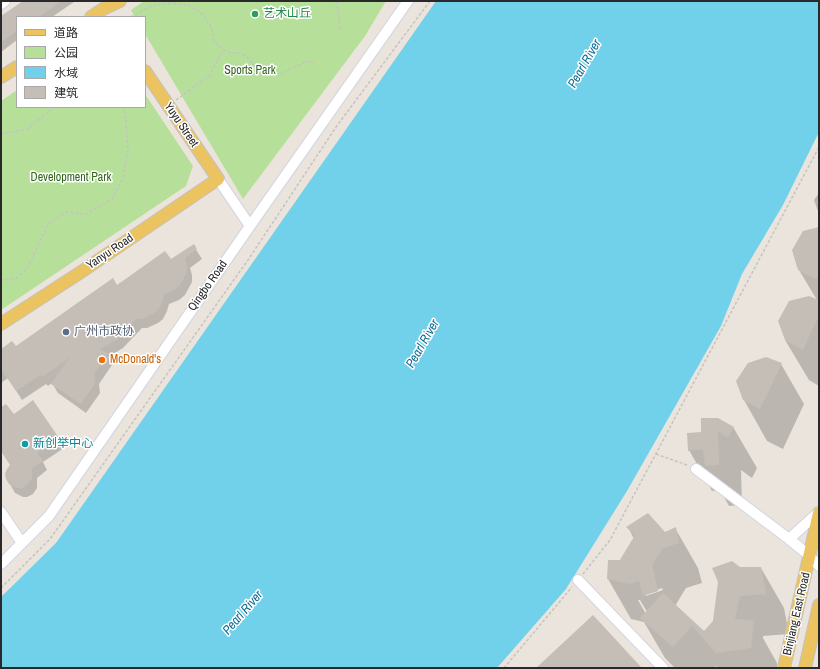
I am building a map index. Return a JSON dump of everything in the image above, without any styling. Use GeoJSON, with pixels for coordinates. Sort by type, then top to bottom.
{"type":"FeatureCollection","features":[{"type":"Feature","properties":{"kind":"main road"},"geometry":{"type":"LineString","coordinates":[[92,16],[105,7],[120,1]]}},
{"type":"Feature","properties":{"kind":"main road"},"geometry":{"type":"LineString","coordinates":[[1,77],[16,68]]}},
{"type":"Feature","properties":{"kind":"main road","name":"Yuyu Street"},"geometry":{"type":"LineString","coordinates":[[146,72],[218,179]]}},
{"type":"Feature","properties":{"kind":"main road","name":"Yanyu Road"},"geometry":{"type":"LineString","coordinates":[[1,324],[218,179]]}},
{"type":"Feature","properties":{"kind":"main road","name":"Binjiang East Road"},"geometry":{"type":"LineString","coordinates":[[784,668],[814,558],[819,512]]}},
{"type":"Feature","properties":{"kind":"main road","name":"Binjiang East Road"},"geometry":{"type":"LineString","coordinates":[[805,668],[819,605]]}},
{"type":"Feature","properties":{"kind":"street"},"geometry":{"type":"LineString","coordinates":[[1,4],[5,1]]}},
{"type":"Feature","properties":{"kind":"street","name":"Qingbo Road"},"geometry":{"type":"LineString","coordinates":[[1,564],[49,516],[408,1]]}},
{"type":"Feature","properties":{"kind":"street"},"geometry":{"type":"LineString","coordinates":[[218,179],[250,226]]}},
{"type":"Feature","properties":{"kind":"street"},"geometry":{"type":"LineString","coordinates":[[696,469],[814,558],[819,566]]}},
{"type":"Feature","properties":{"kind":"street"},"geometry":{"type":"LineString","coordinates":[[1,512],[22,543]]}},
{"type":"Feature","properties":{"kind":"street"},"geometry":{"type":"LineString","coordinates":[[788,539],[819,512]]}},
{"type":"Feature","properties":{"kind":"street"},"geometry":{"type":"LineString","coordinates":[[578,580],[663,668]]}},
{"type":"Feature","properties":{"kind":"path"},"geometry":{"type":"LineString","coordinates":[[336,1],[340,14],[340,29]]}},
{"type":"Feature","properties":{"kind":"path"},"geometry":{"type":"LineString","coordinates":[[1,588],[50,539],[248,260],[336,127],[430,1]]}},
{"type":"Feature","properties":{"kind":"path"},"geometry":{"type":"LineString","coordinates":[[133,16],[151,6],[169,4],[188,5],[202,13],[211,26],[214,44],[227,52],[239,53],[246,56],[257,69],[269,76],[278,75],[305,62],[314,62]]}},
{"type":"Feature","properties":{"kind":"path"},"geometry":{"type":"LineString","coordinates":[[176,100],[210,75],[223,50]]}},
{"type":"Feature","properties":{"kind":"path"},"geometry":{"type":"LineString","coordinates":[[1,134],[27,129],[54,108]]}},
{"type":"Feature","properties":{"kind":"path"},"geometry":{"type":"LineString","coordinates":[[1,280],[17,278],[28,267],[48,224],[66,212],[86,214],[112,199],[123,178],[128,150],[124,114],[121,108]]}},
{"type":"Feature","properties":{"kind":"path"},"geometry":{"type":"LineString","coordinates":[[504,668],[610,540],[819,147]]}},
{"type":"Feature","properties":{"kind":"path"},"geometry":{"type":"LineString","coordinates":[[656,454],[696,469]]}},
{"type":"Feature","properties":{"kind":"green space","name":"Sports Park"},"geometry":{"type":"Polygon","coordinates":[[[144,1],[386,1],[365,36],[243,199],[146,36],[146,16],[134,16],[131,10],[144,1]]]}},
{"type":"Feature","properties":{"kind":"green space","name":"Development Park"},"geometry":{"type":"Polygon","coordinates":[[[16,91],[16,108],[146,108],[146,96],[193,166],[186,186],[1,310],[1,101],[16,91]]]}},
{"type":"Feature","properties":{"kind":"water","name":"Pearl River"},"geometry":{"type":"Polygon","coordinates":[[[436,1],[819,1],[819,132],[783,205],[742,274],[721,326],[627,491],[566,589],[497,668],[1,668],[1,597],[56,543],[436,1]]]}},
{"type":"Feature","properties":{"kind":"building"},"geometry":{"type":"Polygon","coordinates":[[[23,1],[61,1],[40,16],[16,16],[16,32],[1,42],[1,16],[23,1]]]}},
{"type":"Feature","properties":{"kind":"building"},"geometry":{"type":"Polygon","coordinates":[[[819,227],[819,274],[816,279],[798,270],[792,250],[803,231],[819,227]]]}},
{"type":"Feature","properties":{"kind":"building"},"geometry":{"type":"Polygon","coordinates":[[[194,244],[197,249],[185,258],[187,272],[180,285],[174,290],[164,294],[158,310],[142,319],[136,319],[118,339],[100,349],[108,354],[94,374],[95,383],[81,404],[51,384],[70,357],[42,377],[40,375],[16,391],[1,369],[1,349],[12,341],[16,346],[113,278],[117,285],[165,251],[171,259],[194,244]]]}},
{"type":"Feature","properties":{"kind":"building"},"geometry":{"type":"Polygon","coordinates":[[[809,296],[819,300],[819,315],[803,350],[785,340],[778,321],[789,301],[809,296]]]}},
{"type":"Feature","properties":{"kind":"building"},"geometry":{"type":"Polygon","coordinates":[[[766,357],[782,363],[760,409],[743,400],[736,381],[748,363],[766,357]]]}},
{"type":"Feature","properties":{"kind":"building","name":"新创举中心"},"geometry":{"type":"Polygon","coordinates":[[[33,400],[59,438],[37,453],[43,461],[32,468],[32,478],[27,485],[17,488],[9,484],[5,474],[10,465],[1,451],[1,407],[6,404],[14,414],[33,400]]]}},
{"type":"Feature","properties":{"kind":"building"},"geometry":{"type":"Polygon","coordinates":[[[701,418],[718,418],[734,427],[728,438],[718,431],[719,465],[705,466],[703,449],[688,451],[687,433],[701,432],[701,418]]]}},
{"type":"Feature","properties":{"kind":"building"},"geometry":{"type":"Polygon","coordinates":[[[648,513],[665,532],[676,527],[679,543],[663,548],[652,565],[658,591],[643,596],[639,581],[630,584],[607,579],[608,560],[620,560],[635,535],[626,527],[648,513]]]}},
{"type":"Feature","properties":{"kind":"building"},"geometry":{"type":"Polygon","coordinates":[[[732,561],[740,567],[761,567],[766,594],[740,596],[735,619],[754,621],[751,648],[716,653],[692,626],[673,647],[640,618],[663,593],[704,631],[713,621],[718,582],[712,568],[732,561]]]}},
{"type":"Feature","properties":{"kind":"building"},"geometry":{"type":"Polygon","coordinates":[[[593,615],[642,668],[536,668],[593,615]]]}},
{"type":"Feature","properties":{"kind":"place","name":"艺术山丘"},"geometry":{"type":"Point","coordinates":[255,14]}},
{"type":"Feature","properties":{"kind":"place","name":"广州市政协"},"geometry":{"type":"Point","coordinates":[66,332]}},
{"type":"Feature","properties":{"kind":"place","name":"McDonald's"},"geometry":{"type":"Point","coordinates":[102,360]}},
{"type":"Feature","properties":{"kind":"place","name":"新创举中心"},"geometry":{"type":"Point","coordinates":[25,444]}}]}
